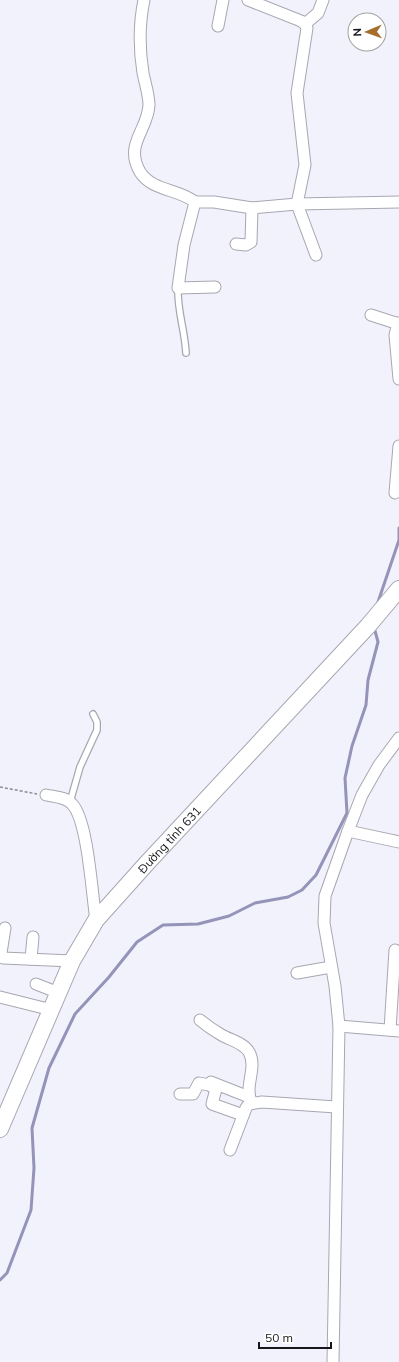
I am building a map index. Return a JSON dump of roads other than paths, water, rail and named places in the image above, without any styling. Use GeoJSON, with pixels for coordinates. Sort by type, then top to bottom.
{"type":"FeatureCollection","features":[{"type":"Feature","properties":{"kind":"main road","name":"Đường tỉnh 631"},"geometry":{"type":"LineString","coordinates":[[0,1129],[72,961],[105,910],[368,626],[396,593]]}},
{"type":"Feature","properties":{"kind":"street"},"geometry":{"type":"LineString","coordinates":[[144,0],[140,22],[140,46],[149,106],[136,141],[135,158],[140,171],[149,182],[182,194],[195,202],[209,202],[252,208],[297,204],[399,202]]}},
{"type":"Feature","properties":{"kind":"street"},"geometry":{"type":"LineString","coordinates":[[218,26],[223,0]]}},
{"type":"Feature","properties":{"kind":"street"},"geometry":{"type":"LineString","coordinates":[[248,0],[305,24]]}},
{"type":"Feature","properties":{"kind":"street"},"geometry":{"type":"LineString","coordinates":[[305,24],[318,13],[323,0]]}},
{"type":"Feature","properties":{"kind":"street"},"geometry":{"type":"LineString","coordinates":[[305,24],[306,33],[297,101],[303,135],[305,165],[297,204],[316,255]]}},
{"type":"Feature","properties":{"kind":"street"},"geometry":{"type":"LineString","coordinates":[[195,202],[184,245],[178,288],[215,287]]}},
{"type":"Feature","properties":{"kind":"street"},"geometry":{"type":"LineString","coordinates":[[236,244],[246,245],[251,242],[252,208]]}},
{"type":"Feature","properties":{"kind":"street"},"geometry":{"type":"LineString","coordinates":[[371,315],[398,323],[395,335],[399,379]]}},
{"type":"Feature","properties":{"kind":"street"},"geometry":{"type":"LineString","coordinates":[[395,493],[399,446]]}},
{"type":"Feature","properties":{"kind":"street"},"geometry":{"type":"LineString","coordinates":[[333,1362],[329,1106],[339,1026],[335,986],[324,968],[325,896],[348,830],[371,778],[399,738]]}},
{"type":"Feature","properties":{"kind":"street"},"geometry":{"type":"LineString","coordinates":[[46,795],[62,798],[70,802],[77,810],[105,910]]}},
{"type":"Feature","properties":{"kind":"street"},"geometry":{"type":"LineString","coordinates":[[348,830],[399,842]]}},
{"type":"Feature","properties":{"kind":"street"},"geometry":{"type":"LineString","coordinates":[[5,928],[2,957],[6,959],[72,961]]}},
{"type":"Feature","properties":{"kind":"street"},"geometry":{"type":"LineString","coordinates":[[31,959],[33,937]]}},
{"type":"Feature","properties":{"kind":"street"},"geometry":{"type":"LineString","coordinates":[[339,1026],[394,1030],[395,950]]}},
{"type":"Feature","properties":{"kind":"street"},"geometry":{"type":"LineString","coordinates":[[297,973],[324,968]]}},
{"type":"Feature","properties":{"kind":"street"},"geometry":{"type":"LineString","coordinates":[[36,984],[59,993]]}},
{"type":"Feature","properties":{"kind":"street"},"geometry":{"type":"LineString","coordinates":[[0,997],[52,1010]]}},
{"type":"Feature","properties":{"kind":"street"},"geometry":{"type":"LineString","coordinates":[[200,1020],[221,1035],[240,1044],[249,1052],[252,1064],[251,1100],[243,1115],[230,1150]]}},
{"type":"Feature","properties":{"kind":"street"},"geometry":{"type":"LineString","coordinates":[[210,1082],[251,1100],[329,1106]]}},
{"type":"Feature","properties":{"kind":"street"},"geometry":{"type":"LineString","coordinates":[[180,1094],[193,1094],[199,1083],[209,1085],[216,1089],[212,1104],[243,1115]]}},
{"type":"Feature","properties":{"kind":"lane"},"geometry":{"type":"LineString","coordinates":[[178,288],[178,302],[185,333],[186,353]]}},
{"type":"Feature","properties":{"kind":"lane"},"geometry":{"type":"LineString","coordinates":[[70,802],[80,767],[97,730],[97,722],[93,714]]}},
{"type":"Feature","properties":{"kind":"waterway"},"geometry":{"type":"LineString","coordinates":[[377,605],[399,540],[399,528]]}},
{"type":"Feature","properties":{"kind":"waterway"},"geometry":{"type":"LineString","coordinates":[[0,1280],[7,1273],[31,1210],[34,1168],[32,1128],[49,1068],[75,1014],[109,977],[137,942],[163,925],[198,924],[229,916],[255,903],[288,897],[302,890],[316,875],[347,813],[345,778],[352,746],[366,705],[368,680],[378,642],[374,627]]}}]}
